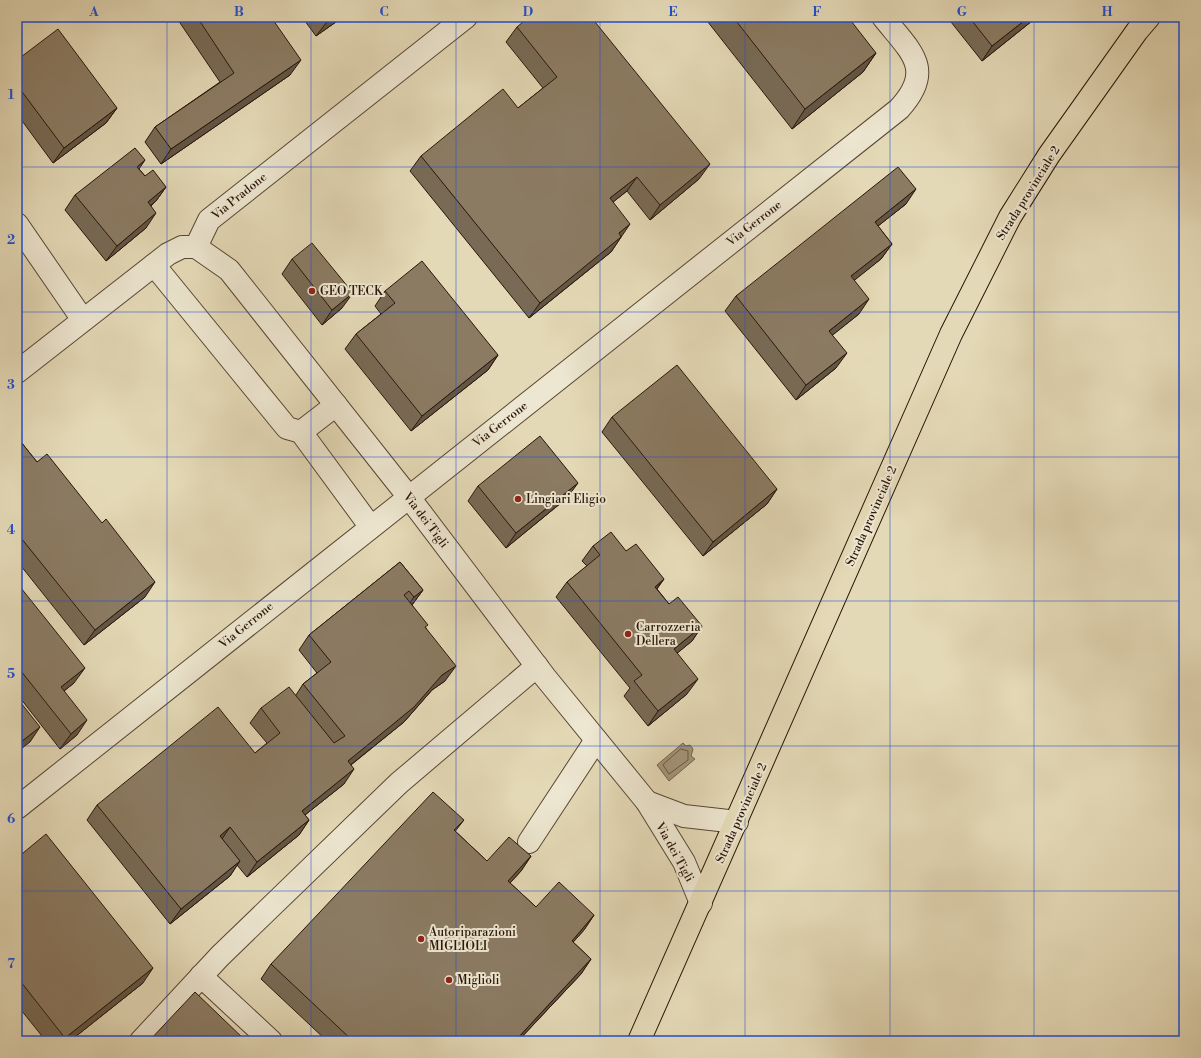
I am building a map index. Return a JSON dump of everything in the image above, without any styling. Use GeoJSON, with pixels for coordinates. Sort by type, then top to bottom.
{"type":"FeatureCollection","features":[{"type":"Feature","properties":{"kind":"main road","name":"Strada provinciale 2"},"geometry":{"type":"LineString","coordinates":[[639,1041],[737,822],[951,334],[1010,217],[1049,155],[1149,17]]}},
{"type":"Feature","properties":{"kind":"street","name":"Via Pradone"},"geometry":{"type":"LineString","coordinates":[[196,247],[209,220],[466,17]]}},
{"type":"Feature","properties":{"kind":"street","name":"Via Gerrone"},"geometry":{"type":"LineString","coordinates":[[17,808],[370,526],[899,109],[907,100],[915,86],[918,71],[912,54],[882,17]]}},
{"type":"Feature","properties":{"kind":"street"},"geometry":{"type":"LineString","coordinates":[[17,224],[83,320]]}},
{"type":"Feature","properties":{"kind":"street"},"geometry":{"type":"LineString","coordinates":[[17,372],[168,254],[182,247],[196,247]]}},
{"type":"Feature","properties":{"kind":"street","name":"Via dei Tigli"},"geometry":{"type":"LineString","coordinates":[[196,247],[229,270],[408,496],[537,666],[647,802],[684,862],[701,903]]}},
{"type":"Feature","properties":{"kind":"street"},"geometry":{"type":"LineString","coordinates":[[154,265],[287,428],[301,432],[370,526]]}},
{"type":"Feature","properties":{"kind":"street"},"geometry":{"type":"LineString","coordinates":[[301,432],[336,405]]}},
{"type":"Feature","properties":{"kind":"street"},"geometry":{"type":"LineString","coordinates":[[141,1041],[202,976],[399,783],[537,666]]}},
{"type":"Feature","properties":{"kind":"street"},"geometry":{"type":"LineString","coordinates":[[529,842],[596,740]]}},
{"type":"Feature","properties":{"kind":"street","name":"Via dei Tigli"},"geometry":{"type":"LineString","coordinates":[[647,802],[684,816],[737,822]]}},
{"type":"Feature","properties":{"kind":"street"},"geometry":{"type":"LineString","coordinates":[[202,976],[271,1041]]}},
{"type":"Feature","properties":{"kind":"water"},"geometry":{"type":"Polygon","coordinates":[[[683,743],[686,746],[690,745],[693,749],[691,756],[695,759],[669,781],[657,765],[683,743]]]}},
{"type":"Feature","properties":{"kind":"building"},"geometry":{"type":"Polygon","coordinates":[[[197,17],[271,17],[301,60],[171,149],[155,127],[234,73],[197,17]]]}},
{"type":"Feature","properties":{"kind":"building"},"geometry":{"type":"Polygon","coordinates":[[[323,17],[333,17],[327,22],[323,17]]]}},
{"type":"Feature","properties":{"kind":"building"},"geometry":{"type":"Polygon","coordinates":[[[529,17],[591,17],[710,164],[660,205],[637,177],[610,198],[630,224],[619,233],[621,237],[540,303],[421,156],[503,89],[518,108],[557,77],[517,27],[529,17]]]}},
{"type":"Feature","properties":{"kind":"building"},"geometry":{"type":"Polygon","coordinates":[[[733,17],[820,17],[823,21],[828,17],[848,17],[876,53],[805,109],[733,17]]]}},
{"type":"Feature","properties":{"kind":"building"},"geometry":{"type":"Polygon","coordinates":[[[969,17],[1029,17],[992,46],[969,17]]]}},
{"type":"Feature","properties":{"kind":"building"},"geometry":{"type":"Polygon","coordinates":[[[58,29],[117,108],[64,148],[17,85],[17,60],[58,29]]]}},
{"type":"Feature","properties":{"kind":"building"},"geometry":{"type":"Polygon","coordinates":[[[135,148],[145,160],[137,167],[145,176],[153,170],[166,187],[148,202],[156,213],[117,246],[75,195],[135,148]]]}},
{"type":"Feature","properties":{"kind":"building"},"geometry":{"type":"Polygon","coordinates":[[[898,167],[916,189],[875,222],[892,244],[851,276],[869,299],[829,331],[847,353],[806,385],[736,296],[898,167]]]}},
{"type":"Feature","properties":{"kind":"building"},"geometry":{"type":"Polygon","coordinates":[[[312,243],[353,293],[332,310],[292,259],[312,243]]]}},
{"type":"Feature","properties":{"kind":"building"},"geometry":{"type":"Polygon","coordinates":[[[422,261],[498,355],[422,416],[356,334],[395,303],[385,291],[422,261]]]}},
{"type":"Feature","properties":{"kind":"building"},"geometry":{"type":"Polygon","coordinates":[[[677,365],[777,489],[713,542],[612,417],[677,365]]]}},
{"type":"Feature","properties":{"kind":"building","name":"Lingiari Eligio"},"geometry":{"type":"Polygon","coordinates":[[[540,436],[578,483],[516,533],[478,486],[540,436]]]}},
{"type":"Feature","properties":{"kind":"building"},"geometry":{"type":"Polygon","coordinates":[[[17,437],[37,462],[47,454],[102,523],[106,519],[155,582],[95,630],[17,533],[17,437]]]}},
{"type":"Feature","properties":{"kind":"building"},"geometry":{"type":"Polygon","coordinates":[[[611,532],[626,551],[636,544],[664,579],[655,587],[669,604],[678,597],[702,626],[674,649],[698,679],[658,711],[634,681],[642,675],[567,582],[600,555],[593,546],[611,532]]]}},
{"type":"Feature","properties":{"kind":"building"},"geometry":{"type":"Polygon","coordinates":[[[400,562],[423,590],[414,597],[409,591],[404,595],[428,625],[425,627],[456,666],[442,675],[414,707],[348,761],[354,769],[302,811],[309,820],[257,862],[230,827],[220,836],[240,861],[181,909],[97,805],[218,707],[255,753],[280,733],[261,708],[289,687],[334,743],[345,736],[303,684],[331,662],[309,635],[400,562]]]}},
{"type":"Feature","properties":{"kind":"building"},"geometry":{"type":"Polygon","coordinates":[[[17,583],[85,668],[61,687],[87,720],[71,734],[17,666],[17,583]]]}},
{"type":"Feature","properties":{"kind":"building"},"geometry":{"type":"Polygon","coordinates":[[[17,698],[40,727],[17,745],[17,698]]]}},
{"type":"Feature","properties":{"kind":"building","name":"Autoriparazioni MIGLIOLI"},"geometry":{"type":"Polygon","coordinates":[[[433,792],[464,820],[454,830],[487,861],[509,837],[531,856],[508,881],[536,907],[559,882],[594,915],[572,941],[591,959],[515,1041],[353,1041],[271,964],[433,792]]]}},
{"type":"Feature","properties":{"kind":"building"},"geometry":{"type":"Polygon","coordinates":[[[46,834],[153,968],[65,1038],[17,977],[17,858],[46,834]]]}},
{"type":"Feature","properties":{"kind":"building"},"geometry":{"type":"Polygon","coordinates":[[[195,992],[246,1041],[149,1041],[195,992]]]}},
{"type":"Feature","properties":{"kind":"building"},"geometry":{"type":"Polygon","coordinates":[[[260,1038],[264,1041],[257,1041],[260,1038]]]}},
{"type":"Feature","properties":{"kind":"place","name":"GEO TECK"},"geometry":{"type":"Point","coordinates":[312,291]}},
{"type":"Feature","properties":{"kind":"place","name":"Lingiari Eligio"},"geometry":{"type":"Point","coordinates":[518,499]}},
{"type":"Feature","properties":{"kind":"place","name":"Carrozzeria Dellera"},"geometry":{"type":"Point","coordinates":[628,634]}},
{"type":"Feature","properties":{"kind":"place","name":"Autoriparazioni MIGLIOLI"},"geometry":{"type":"Point","coordinates":[421,939]}},
{"type":"Feature","properties":{"kind":"place","name":"Miglioli"},"geometry":{"type":"Point","coordinates":[449,980]}}]}
